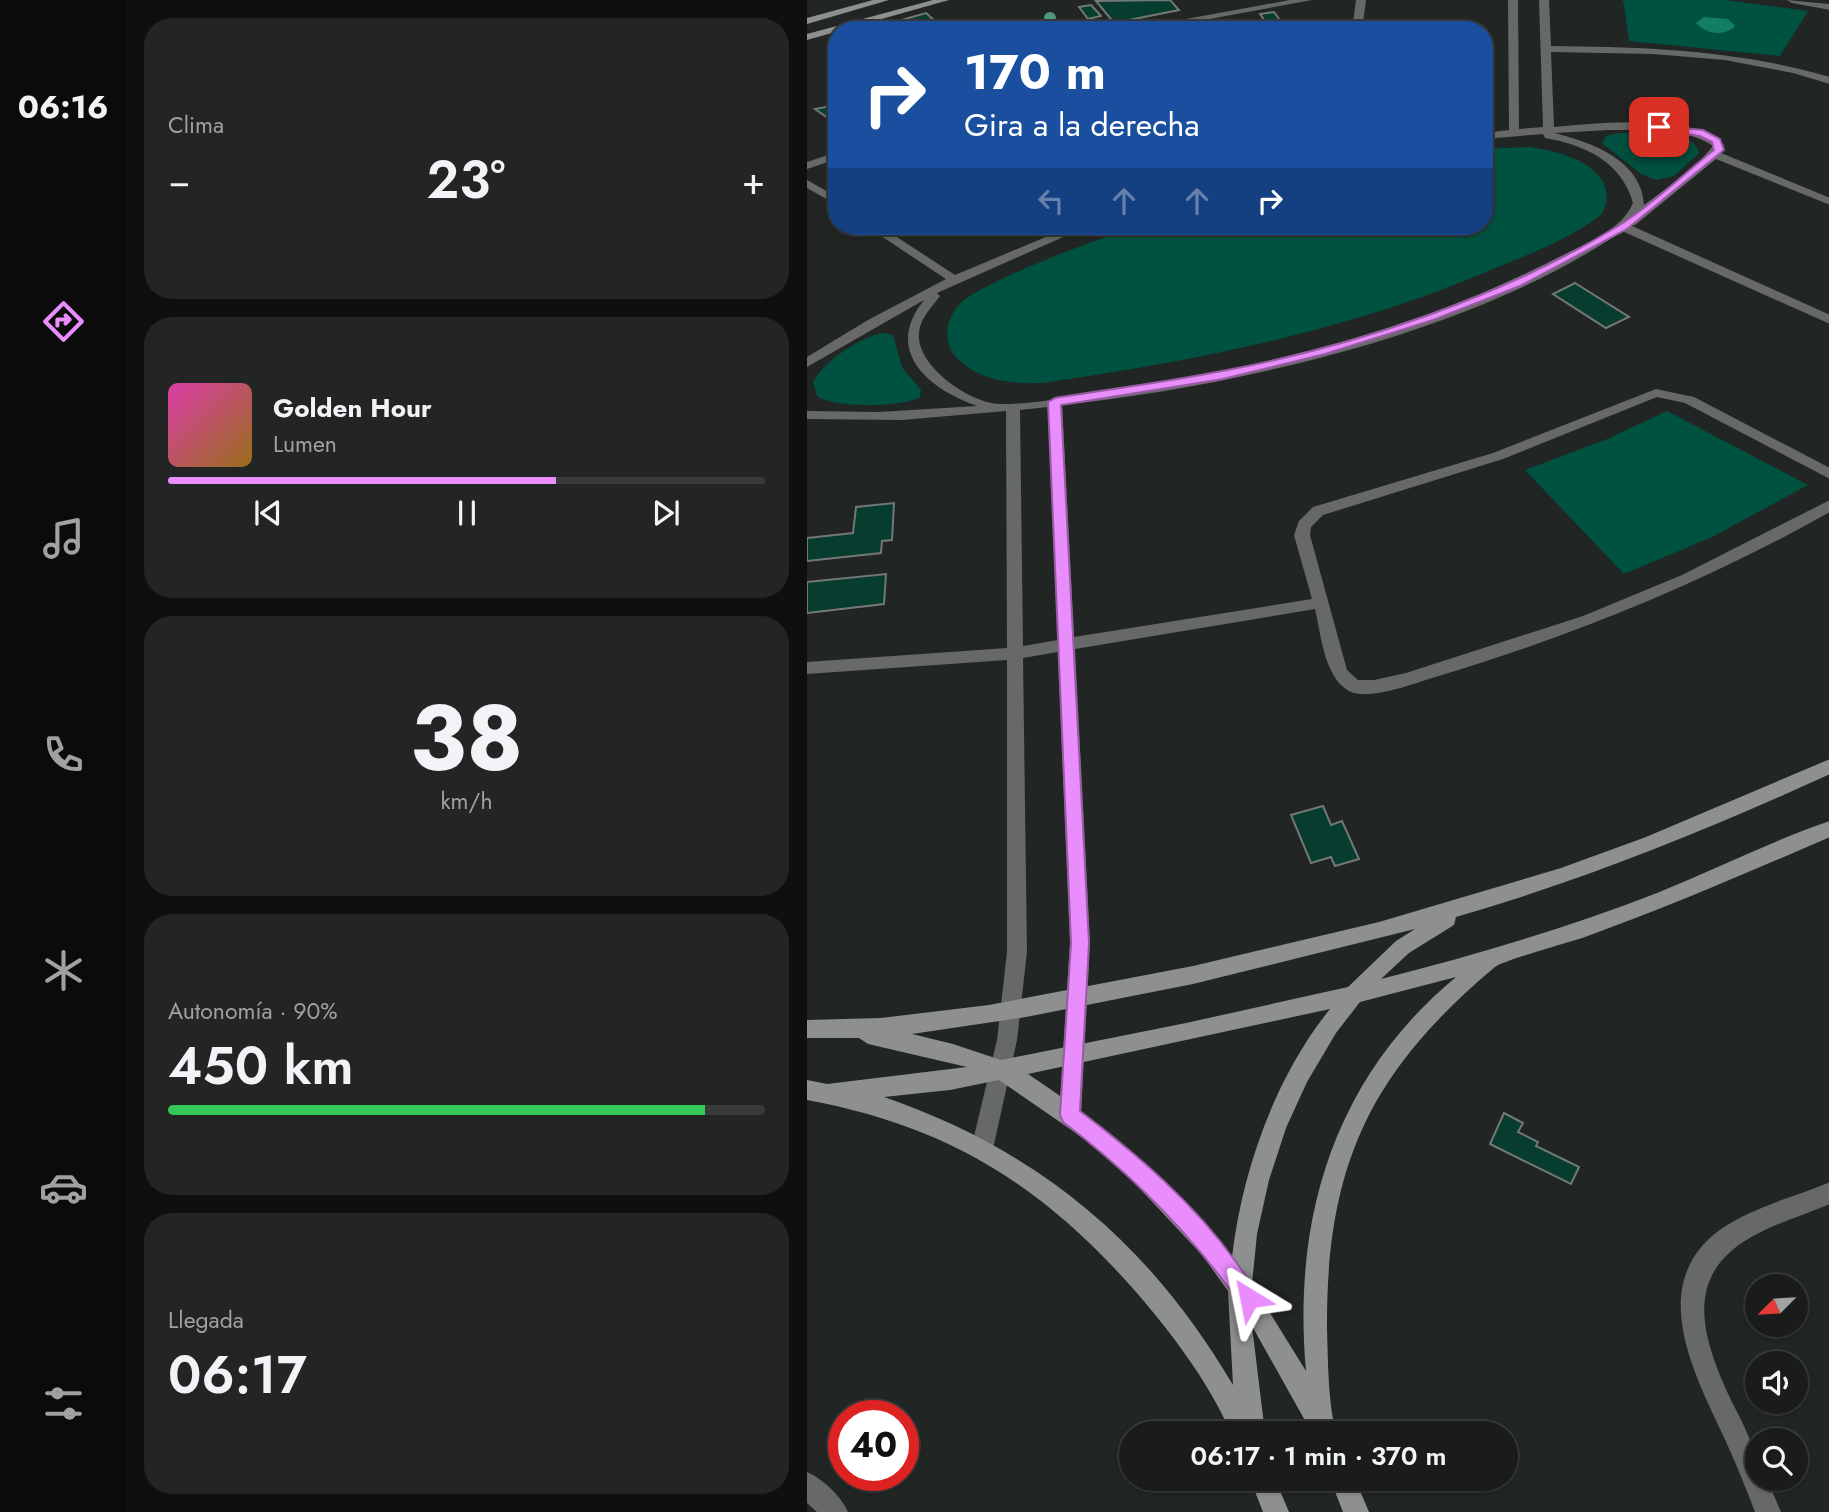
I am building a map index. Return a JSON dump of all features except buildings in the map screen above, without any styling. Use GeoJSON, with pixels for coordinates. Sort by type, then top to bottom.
{"type":"FeatureCollection","features":[{"type":"Feature","properties":{"kind":"street"},"geometry":{"type":"LineString","coordinates":[[807,21],[884,0]]}},
{"type":"Feature","properties":{"kind":"street"},"geometry":{"type":"LineString","coordinates":[[866,21],[944,0]]}},
{"type":"Feature","properties":{"kind":"street"},"geometry":{"type":"LineString","coordinates":[[1184,21],[1307,0]]}},
{"type":"Feature","properties":{"kind":"street"},"geometry":{"type":"LineString","coordinates":[[1358,21],[1361,0]]}},
{"type":"Feature","properties":{"kind":"street"},"geometry":{"type":"LineString","coordinates":[[1513,0],[1514,133]]}},
{"type":"Feature","properties":{"kind":"street"},"geometry":{"type":"LineString","coordinates":[[1544,0],[1549,133]]}},
{"type":"Feature","properties":{"kind":"street"},"geometry":{"type":"LineString","coordinates":[[1792,0],[1829,7]]}},
{"type":"Feature","properties":{"kind":"street"},"geometry":{"type":"LineString","coordinates":[[807,37],[828,31]]}},
{"type":"Feature","properties":{"kind":"street"},"geometry":{"type":"LineString","coordinates":[[1545,49],[1718,58],[1776,65],[1829,81]]}},
{"type":"Feature","properties":{"kind":"street"},"geometry":{"type":"LineString","coordinates":[[807,415],[887,417],[1055,402],[1223,375],[1373,336],[1516,283],[1627,225],[1715,155],[1719,145],[1703,133],[1681,128],[1493,135]]}},
{"type":"Feature","properties":{"kind":"street"},"geometry":{"type":"LineString","coordinates":[[1549,133],[1595,150],[1623,169],[1632,180],[1639,203],[1627,225]]}},
{"type":"Feature","properties":{"kind":"street"},"geometry":{"type":"LineString","coordinates":[[1715,155],[1829,202]]}},
{"type":"Feature","properties":{"kind":"street"},"geometry":{"type":"LineString","coordinates":[[807,166],[828,158]]}},
{"type":"Feature","properties":{"kind":"street"},"geometry":{"type":"LineString","coordinates":[[807,183],[828,196]]}},
{"type":"Feature","properties":{"kind":"street"},"geometry":{"type":"LineString","coordinates":[[1627,225],[1829,320]]}},
{"type":"Feature","properties":{"kind":"street"},"geometry":{"type":"LineString","coordinates":[[886,235],[955,280]]}},
{"type":"Feature","properties":{"kind":"street"},"geometry":{"type":"LineString","coordinates":[[807,363],[868,325],[955,280],[1061,235]]}},
{"type":"Feature","properties":{"kind":"street"},"geometry":{"type":"LineString","coordinates":[[941,289],[920,313],[914,325],[913,338],[917,356],[935,381],[974,401],[1006,407]]}},
{"type":"Feature","properties":{"kind":"street"},"geometry":{"type":"LineString","coordinates":[[1829,474],[1689,400],[1666,393],[1646,395],[1498,456],[1318,511],[1304,525],[1302,535],[1340,673],[1354,686],[1371,687],[1467,661],[1593,617],[1719,563],[1829,505]]}},
{"type":"Feature","properties":{"kind":"street"},"geometry":{"type":"LineString","coordinates":[[1055,402],[1080,943],[1079,998],[1070,1115]]}},
{"type":"Feature","properties":{"kind":"street"},"geometry":{"type":"LineString","coordinates":[[983,1149],[1012,1010],[1017,952],[1015,653],[1006,407]]}},
{"type":"Feature","properties":{"kind":"street"},"geometry":{"type":"LineString","coordinates":[[807,668],[1015,653],[1319,603]]}},
{"type":"Feature","properties":{"kind":"street"},"geometry":{"type":"LineString","coordinates":[[807,1029],[844,1031],[942,1023],[1079,998],[1262,960],[1472,907],[1693,828],[1829,766]]}},
{"type":"Feature","properties":{"kind":"street"},"geometry":{"type":"LineString","coordinates":[[818,1092],[950,1080],[1351,996],[1496,957],[1676,894],[1829,828]]}},
{"type":"Feature","properties":{"kind":"street"},"geometry":{"type":"LineString","coordinates":[[1251,1421],[1244,1375],[1240,1286],[1256,1189],[1278,1124],[1310,1057],[1351,996],[1381,965],[1410,943],[1438,923],[1472,907]]}},
{"type":"Feature","properties":{"kind":"street"},"geometry":{"type":"LineString","coordinates":[[1322,1421],[1313,1348],[1313,1307],[1321,1224],[1338,1158],[1367,1094],[1415,1025],[1443,997],[1496,957]]}},
{"type":"Feature","properties":{"kind":"street"},"geometry":{"type":"LineString","coordinates":[[844,1031],[916,1045],[1001,1070],[1070,1115],[1121,1153],[1158,1188],[1214,1250],[1273,1336],[1318,1421]]}},
{"type":"Feature","properties":{"kind":"street"},"geometry":{"type":"LineString","coordinates":[[818,1092],[898,1112],[983,1149],[1050,1193],[1090,1226],[1121,1258],[1201,1357],[1237,1421]]}},
{"type":"Feature","properties":{"kind":"street"},"geometry":{"type":"LineString","coordinates":[[1768,1512],[1699,1356],[1692,1326],[1694,1283],[1701,1266],[1725,1240],[1741,1230],[1829,1192]]}},
{"type":"Feature","properties":{"kind":"street"},"geometry":{"type":"LineString","coordinates":[[807,1485],[835,1512]]}},
{"type":"Feature","properties":{"kind":"street"},"geometry":{"type":"LineString","coordinates":[[1268,1491],[1276,1512]]}},
{"type":"Feature","properties":{"kind":"street"},"geometry":{"type":"LineString","coordinates":[[1348,1491],[1356,1512]]}},
{"type":"Feature","properties":{"kind":"shaded area"},"geometry":{"type":"Polygon","coordinates":[[[1623,0],[1725,0],[1808,11],[1780,56],[1629,41],[1623,0]]]}},
{"type":"Feature","properties":{"kind":"shaded area"},"geometry":{"type":"Polygon","coordinates":[[[1704,17],[1728,19],[1735,26],[1726,32],[1710,32],[1696,23],[1704,17]]]}},
{"type":"Feature","properties":{"kind":"shaded area"},"geometry":{"type":"Polygon","coordinates":[[[1619,133],[1676,134],[1687,138],[1699,153],[1674,176],[1656,180],[1641,174],[1602,143],[1606,136],[1619,133]]]}},
{"type":"Feature","properties":{"kind":"shaded area"},"geometry":{"type":"Polygon","coordinates":[[[1493,149],[1542,149],[1586,165],[1605,185],[1607,198],[1602,214],[1539,250],[1443,289],[1331,326],[1216,353],[1042,383],[1019,383],[997,380],[975,372],[957,358],[949,344],[949,322],[962,302],[996,282],[1049,258],[1113,235],[1493,235],[1493,149]]]}},
{"type":"Feature","properties":{"kind":"shaded area"},"geometry":{"type":"Polygon","coordinates":[[[884,333],[893,335],[902,367],[921,390],[920,397],[899,403],[868,405],[838,403],[817,396],[813,382],[825,366],[854,344],[884,333]]]}},
{"type":"Feature","properties":{"kind":"shaded area"},"geometry":{"type":"Polygon","coordinates":[[[1667,411],[1808,485],[1712,537],[1624,574],[1525,470],[1605,440],[1667,411]]]}},
{"type":"Feature","properties":{"kind":"route"},"geometry":{"type":"LineString","coordinates":[[1249,1298],[1181,1211],[1121,1153],[1070,1115],[1079,998],[1080,943],[1055,402],[1170,385],[1270,364],[1428,318],[1516,283],[1624,227],[1719,150],[1716,141],[1703,133],[1659,127]]}}]}
